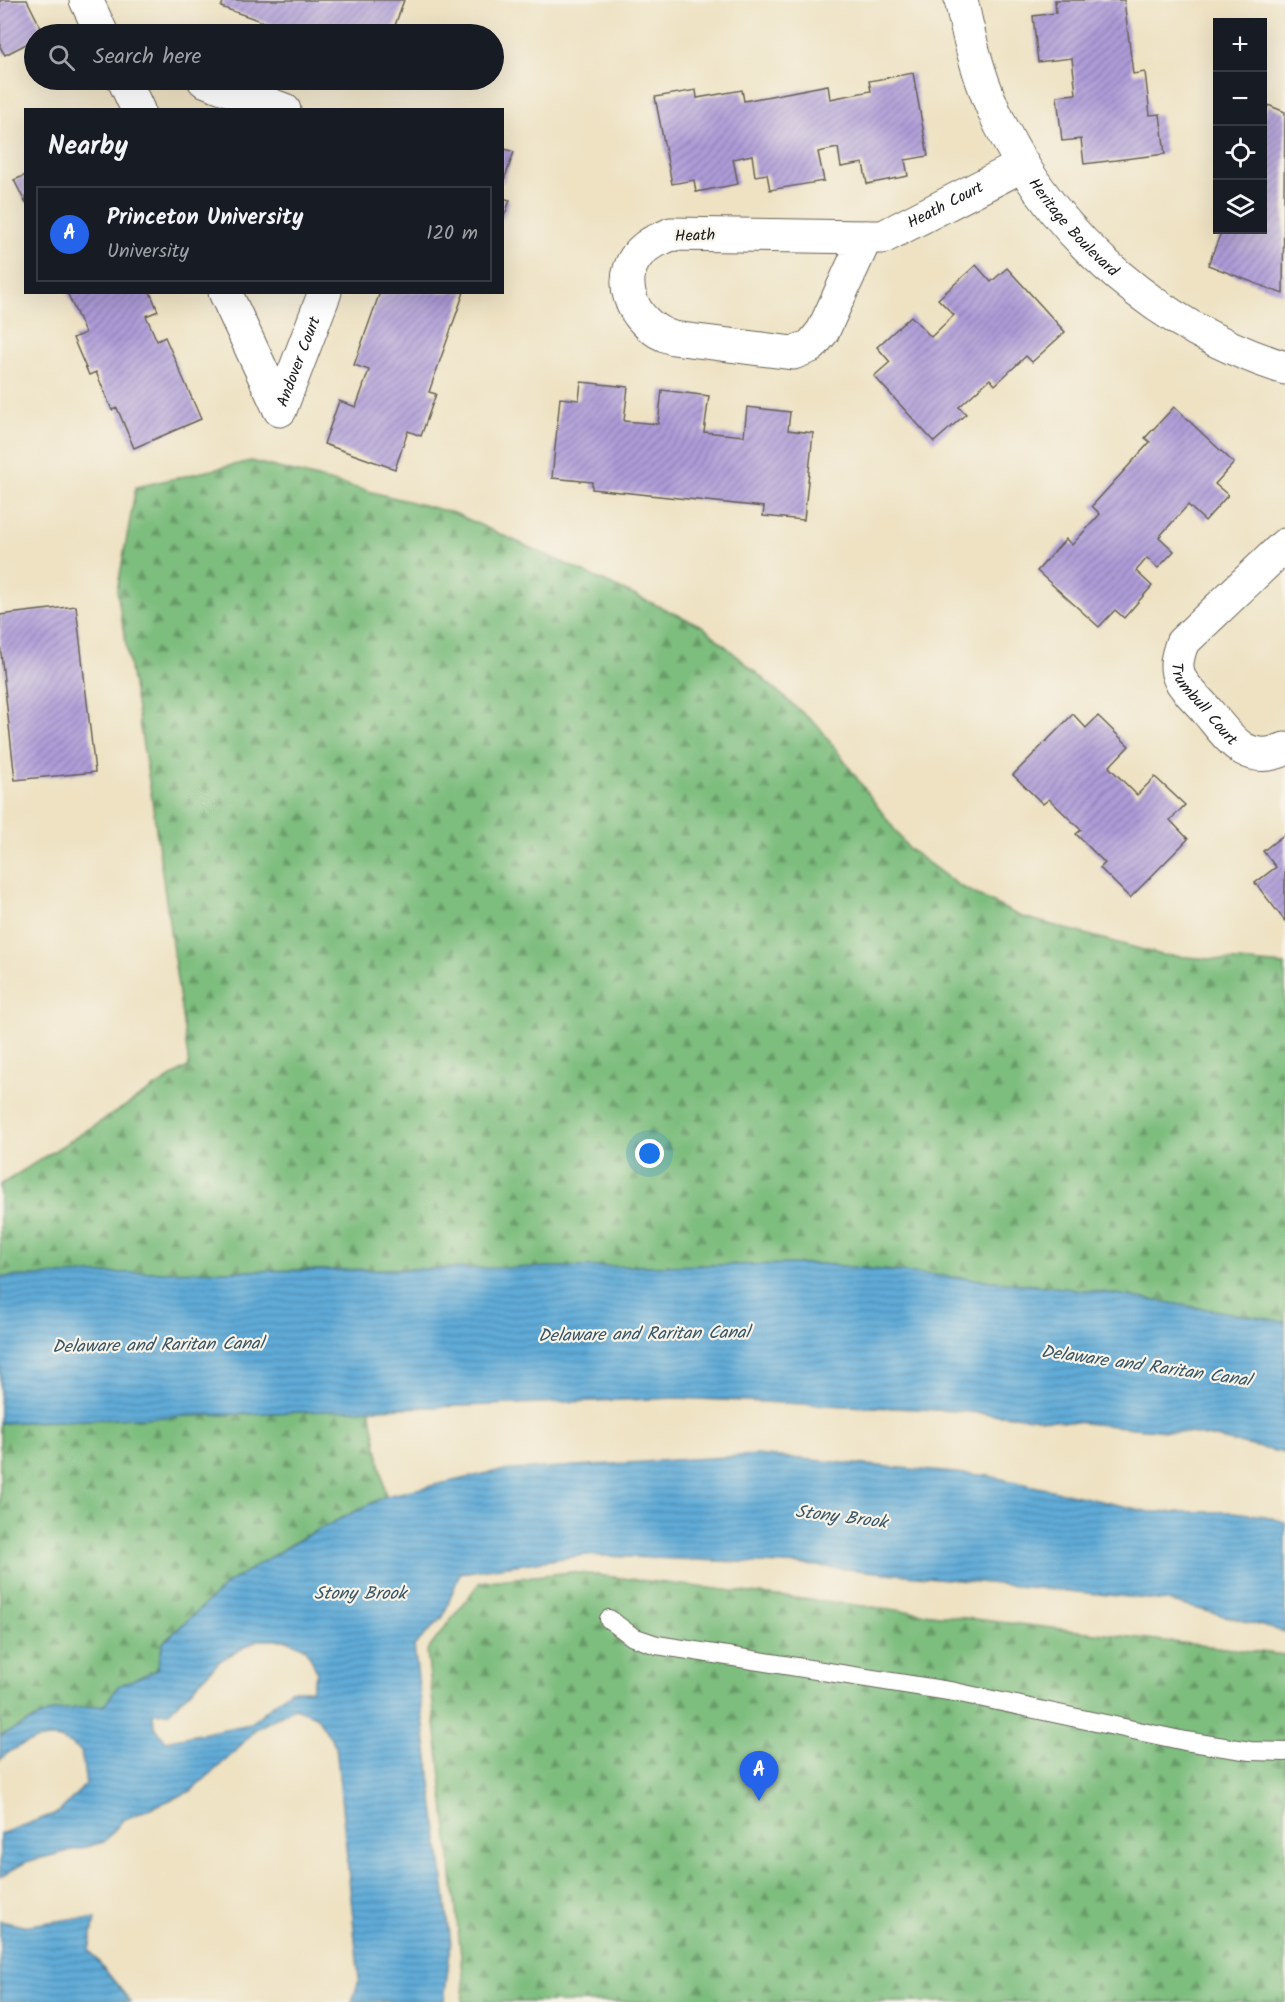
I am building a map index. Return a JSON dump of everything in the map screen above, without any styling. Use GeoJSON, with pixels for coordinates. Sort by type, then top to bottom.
{"type":"FeatureCollection","features":[{"type":"Feature","properties":{"kind":"street"},"geometry":{"type":"LineString","coordinates":[[86,0],[97,24]]}},
{"type":"Feature","properties":{"kind":"street","name":"Heritage Boulevard"},"geometry":{"type":"LineString","coordinates":[[961,0],[973,56],[1001,125],[1023,165],[1059,216],[1104,264],[1149,300],[1198,332],[1258,359],[1285,368]]}},
{"type":"Feature","properties":{"kind":"street"},"geometry":{"type":"LineString","coordinates":[[129,90],[137,108]]}},
{"type":"Feature","properties":{"kind":"street"},"geometry":{"type":"LineString","coordinates":[[231,90],[279,108]]}},
{"type":"Feature","properties":{"kind":"street","name":"Heath Court"},"geometry":{"type":"LineString","coordinates":[[866,237],[883,237],[1023,165]]}},
{"type":"Feature","properties":{"kind":"street","name":"Heath"},"geometry":{"type":"LineString","coordinates":[[671,234],[866,237],[823,331],[811,346],[793,353],[660,334],[642,321],[631,303],[628,280],[635,260],[649,244],[671,234]]}},
{"type":"Feature","properties":{"kind":"street","name":"Andover Court"},"geometry":{"type":"LineString","coordinates":[[226,294],[280,410],[324,294]]}},
{"type":"Feature","properties":{"kind":"street","name":"Trumbull Court"},"geometry":{"type":"LineString","coordinates":[[1285,545],[1182,643],[1176,661],[1180,678],[1238,747],[1255,755],[1275,754],[1285,749]]}},
{"type":"Feature","properties":{"kind":"lane"},"geometry":{"type":"LineString","coordinates":[[609,1619],[633,1637],[657,1645],[955,1692],[1185,1741],[1250,1751],[1285,1752]]}},
{"type":"Feature","properties":{"kind":"green space"},"geometry":{"type":"Polygon","coordinates":[[[251,461],[454,513],[702,626],[820,728],[908,848],[958,885],[1019,916],[1162,955],[1285,965],[1285,1322],[1102,1292],[820,1264],[154,1272],[0,1277],[0,1185],[189,1066],[151,793],[117,591],[136,487],[251,461]]]}},
{"type":"Feature","properties":{"kind":"green space"},"geometry":{"type":"Polygon","coordinates":[[[370,1409],[386,1496],[304,1537],[229,1582],[163,1643],[157,1670],[118,1686],[105,1705],[52,1711],[0,1736],[0,1423],[370,1409]]]}},
{"type":"Feature","properties":{"kind":"green space"},"geometry":{"type":"Polygon","coordinates":[[[571,1572],[1285,1655],[1285,2002],[462,2002],[464,1983],[427,1651],[480,1582],[571,1572]]]}},
{"type":"Feature","properties":{"kind":"water","name":"Delaware and Raritan Canal"},"geometry":{"type":"Polygon","coordinates":[[[820,1264],[1102,1292],[1285,1322],[1285,1453],[1197,1434],[959,1411],[677,1398],[0,1423],[0,1277],[154,1272],[820,1264]]]}},
{"type":"Feature","properties":{"kind":"water","name":"Stony Brook"},"geometry":{"type":"Polygon","coordinates":[[[756,1455],[989,1476],[1150,1512],[1233,1512],[1265,1516],[1285,1522],[1285,1632],[1168,1601],[806,1565],[584,1555],[460,1573],[443,1617],[414,1646],[451,1943],[444,2002],[352,2002],[359,1980],[336,1746],[316,1716],[294,1708],[254,1730],[236,1751],[191,1791],[123,1820],[104,1842],[26,1862],[0,1877],[0,1834],[59,1812],[86,1784],[81,1751],[68,1743],[53,1738],[36,1740],[12,1750],[0,1760],[0,1736],[52,1711],[105,1705],[118,1686],[157,1670],[163,1643],[229,1582],[304,1537],[386,1496],[497,1471],[756,1455]],[[257,1640],[221,1660],[169,1712],[153,1713],[154,1725],[165,1741],[250,1724],[290,1690],[311,1690],[317,1672],[306,1648],[287,1640],[257,1640]]]}},
{"type":"Feature","properties":{"kind":"water"},"geometry":{"type":"Polygon","coordinates":[[[71,1919],[95,1919],[89,1950],[131,2002],[0,2002],[0,1921],[23,1926],[71,1919]]]}},
{"type":"Feature","properties":{"kind":"building"},"geometry":{"type":"Polygon","coordinates":[[[0,0],[27,0],[39,24],[24,24],[24,45],[5,55],[0,47],[0,0]]]}},
{"type":"Feature","properties":{"kind":"building"},"geometry":{"type":"Polygon","coordinates":[[[224,0],[404,0],[396,24],[269,24],[221,7],[224,0]]]}},
{"type":"Feature","properties":{"kind":"building"},"geometry":{"type":"Polygon","coordinates":[[[1055,0],[1124,0],[1133,74],[1145,72],[1150,115],[1160,114],[1165,154],[1084,164],[1081,139],[1062,141],[1057,96],[1076,94],[1072,58],[1038,62],[1033,16],[1056,13],[1055,0]]]}},
{"type":"Feature","properties":{"kind":"building"},"geometry":{"type":"Polygon","coordinates":[[[913,73],[928,156],[905,160],[908,176],[867,184],[863,163],[841,167],[838,148],[818,152],[824,181],[770,190],[767,174],[755,176],[752,155],[733,159],[738,184],[696,192],[694,180],[672,184],[655,97],[696,90],[697,98],[742,90],[744,101],[828,85],[830,99],[871,91],[869,81],[913,73]]]}},
{"type":"Feature","properties":{"kind":"building"},"geometry":{"type":"Polygon","coordinates":[[[1268,105],[1285,112],[1283,294],[1208,265],[1220,234],[1267,234],[1268,105]]]}},
{"type":"Feature","properties":{"kind":"building"},"geometry":{"type":"Polygon","coordinates":[[[504,149],[514,152],[504,180],[504,149]]]}},
{"type":"Feature","properties":{"kind":"building"},"geometry":{"type":"Polygon","coordinates":[[[24,176],[24,200],[14,180],[24,176]]]}},
{"type":"Feature","properties":{"kind":"building"},"geometry":{"type":"Polygon","coordinates":[[[504,198],[510,200],[504,217],[504,198]]]}},
{"type":"Feature","properties":{"kind":"building"},"geometry":{"type":"Polygon","coordinates":[[[976,265],[991,282],[1007,268],[1065,332],[1032,362],[1026,356],[995,385],[990,379],[959,407],[966,414],[934,442],[874,376],[890,362],[877,347],[911,316],[931,337],[954,315],[938,299],[976,265]]]}},
{"type":"Feature","properties":{"kind":"building"},"geometry":{"type":"Polygon","coordinates":[[[68,294],[151,294],[158,311],[146,316],[157,341],[165,337],[201,419],[134,448],[117,408],[112,410],[96,372],[89,375],[73,338],[85,333],[68,294]]]}},
{"type":"Feature","properties":{"kind":"building"},"geometry":{"type":"Polygon","coordinates":[[[379,294],[463,294],[429,392],[436,394],[421,436],[408,431],[395,469],[324,444],[339,401],[356,407],[369,370],[354,365],[379,294]]]}},
{"type":"Feature","properties":{"kind":"building"},"geometry":{"type":"Polygon","coordinates":[[[581,382],[628,387],[624,421],[658,424],[662,390],[709,396],[704,432],[744,436],[747,407],[790,412],[788,430],[813,433],[804,520],[763,516],[764,507],[592,489],[592,482],[552,478],[560,398],[579,400],[581,382]]]}},
{"type":"Feature","properties":{"kind":"building"},"geometry":{"type":"Polygon","coordinates":[[[1174,407],[1234,463],[1215,484],[1228,495],[1205,521],[1188,505],[1159,537],[1174,551],[1158,568],[1147,558],[1136,571],[1152,586],[1124,618],[1115,610],[1099,627],[1037,571],[1066,539],[1072,545],[1100,514],[1092,506],[1150,442],[1145,438],[1174,407]]]}},
{"type":"Feature","properties":{"kind":"building"},"geometry":{"type":"Polygon","coordinates":[[[76,606],[95,772],[15,780],[0,644],[0,615],[76,606]]]}},
{"type":"Feature","properties":{"kind":"building"},"geometry":{"type":"Polygon","coordinates":[[[1073,714],[1086,728],[1098,716],[1129,746],[1109,767],[1137,795],[1155,777],[1185,805],[1170,820],[1188,839],[1130,898],[1100,868],[1105,863],[1076,834],[1081,830],[1049,799],[1043,804],[1013,775],[1073,714]]]}},
{"type":"Feature","properties":{"kind":"building"},"geometry":{"type":"Polygon","coordinates":[[[1285,834],[1285,921],[1255,883],[1276,867],[1263,851],[1285,834]]]}},
{"type":"Feature","properties":{"kind":"place","name":"Princeton University"},"geometry":{"type":"Point","coordinates":[759,1801]}}]}
